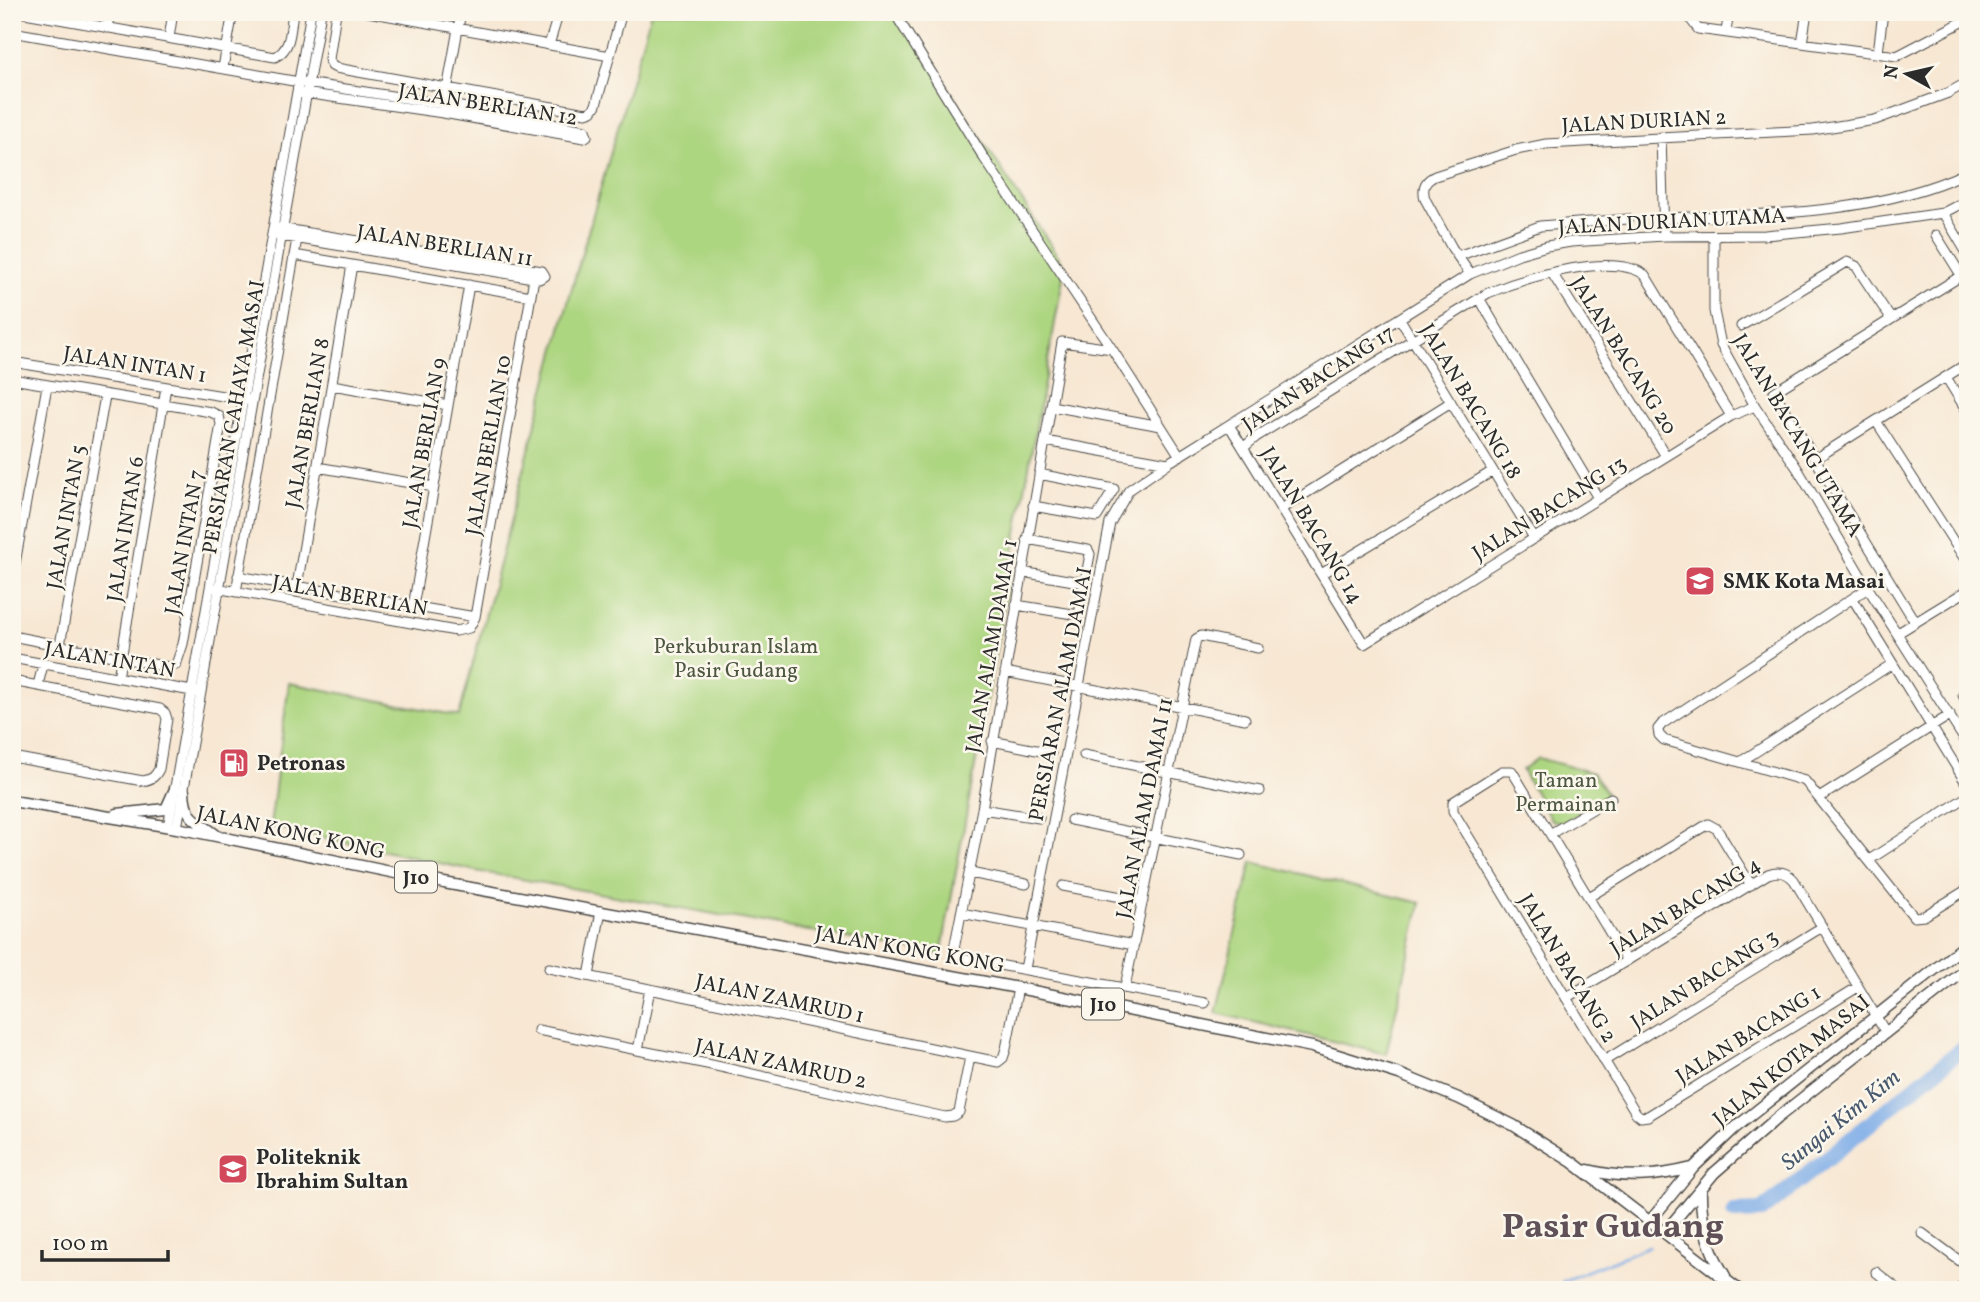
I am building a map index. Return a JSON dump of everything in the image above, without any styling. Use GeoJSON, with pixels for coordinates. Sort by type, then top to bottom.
{"type":"FeatureCollection","features":[{"type":"Feature","properties":{"kind":"main road"},"geometry":{"type":"LineString","coordinates":[[100,816],[162,811],[169,806],[179,790]]}},
{"type":"Feature","properties":{"kind":"main road"},"geometry":{"type":"LineString","coordinates":[[179,790],[187,813],[218,836]]}},
{"type":"Feature","properties":{"kind":"main road","name":"JALAN KONG KONG"},"geometry":{"type":"LineString","coordinates":[[12,801],[218,836],[444,883],[1018,988],[1312,1048],[1399,1074],[1458,1098],[1513,1125],[1581,1169],[1734,1286]]}},
{"type":"Feature","properties":{"kind":"main road","name":"JALAN KOTA MASAI"},"geometry":{"type":"LineString","coordinates":[[1651,1220],[1693,1168],[1735,1128],[1968,943]]}},
{"type":"Feature","properties":{"kind":"main road","name":"JALAN KOTA MASAI"},"geometry":{"type":"LineString","coordinates":[[1665,1232],[1714,1173],[1777,1118],[1968,968]]}},
{"type":"Feature","properties":{"kind":"main road"},"geometry":{"type":"LineString","coordinates":[[1581,1169],[1606,1175],[1637,1177],[1693,1168]]}},
{"type":"Feature","properties":{"kind":"main road"},"geometry":{"type":"LineString","coordinates":[[1701,1189],[1701,1207],[1709,1247],[1734,1286]]}},
{"type":"Feature","properties":{"kind":"street"},"geometry":{"type":"LineString","coordinates":[[19,12],[51,15],[107,28],[275,57],[287,47],[293,12]]}},
{"type":"Feature","properties":{"kind":"street"},"geometry":{"type":"LineString","coordinates":[[107,28],[110,12]]}},
{"type":"Feature","properties":{"kind":"street"},"geometry":{"type":"LineString","coordinates":[[169,38],[173,12]]}},
{"type":"Feature","properties":{"kind":"street"},"geometry":{"type":"LineString","coordinates":[[223,68],[233,12]]}},
{"type":"Feature","properties":{"kind":"street","name":"PERSIARAN CAHAYA MASAI"},"geometry":{"type":"LineString","coordinates":[[303,88],[311,12]]}},
{"type":"Feature","properties":{"kind":"street","name":"PERSIARAN CAHAYA MASAI"},"geometry":{"type":"LineString","coordinates":[[173,828],[303,88],[321,12]]}},
{"type":"Feature","properties":{"kind":"street"},"geometry":{"type":"LineString","coordinates":[[336,12],[329,60],[332,66],[589,112],[596,105],[622,12]]}},
{"type":"Feature","properties":{"kind":"street"},"geometry":{"type":"LineString","coordinates":[[368,12],[610,56]]}},
{"type":"Feature","properties":{"kind":"street"},"geometry":{"type":"LineString","coordinates":[[444,109],[461,12]]}},
{"type":"Feature","properties":{"kind":"street"},"geometry":{"type":"LineString","coordinates":[[549,45],[559,12]]}},
{"type":"Feature","properties":{"kind":"street"},"geometry":{"type":"LineString","coordinates":[[894,12],[984,158],[1180,456]]}},
{"type":"Feature","properties":{"kind":"street"},"geometry":{"type":"LineString","coordinates":[[1685,12],[1698,29],[1900,55],[1964,18]]}},
{"type":"Feature","properties":{"kind":"street"},"geometry":{"type":"LineString","coordinates":[[1726,32],[1729,12]]}},
{"type":"Feature","properties":{"kind":"street"},"geometry":{"type":"LineString","coordinates":[[1802,43],[1807,12]]}},
{"type":"Feature","properties":{"kind":"street"},"geometry":{"type":"LineString","coordinates":[[1878,53],[1883,12]]}},
{"type":"Feature","properties":{"kind":"street"},"geometry":{"type":"LineString","coordinates":[[47,38],[51,15]]}},
{"type":"Feature","properties":{"kind":"street","name":"JALAN BERLIAN 12"},"geometry":{"type":"LineString","coordinates":[[12,32],[223,68],[303,88],[444,109],[585,130],[587,136],[584,138],[444,109]]}},
{"type":"Feature","properties":{"kind":"street","name":"JALAN DURIAN 2"},"geometry":{"type":"LineString","coordinates":[[1470,274],[1425,199],[1423,191],[1429,179],[1532,146],[1661,137],[1782,133],[1875,120],[1948,93],[1968,82]]}},
{"type":"Feature","properties":{"kind":"street"},"geometry":{"type":"LineString","coordinates":[[1661,137],[1664,236]]}},
{"type":"Feature","properties":{"kind":"street"},"geometry":{"type":"LineString","coordinates":[[1664,218],[1808,213],[1898,197],[1945,183],[1968,172]]}},
{"type":"Feature","properties":{"kind":"street"},"geometry":{"type":"LineString","coordinates":[[1964,202],[1968,214]]}},
{"type":"Feature","properties":{"kind":"street","name":"JALAN DURIAN UTAMA"},"geometry":{"type":"LineString","coordinates":[[1180,456],[1470,274],[1547,246],[1664,236],[1765,235],[1841,228],[1943,213],[1964,202]]}},
{"type":"Feature","properties":{"kind":"street"},"geometry":{"type":"LineString","coordinates":[[1943,213],[1968,255]]}},
{"type":"Feature","properties":{"kind":"street"},"geometry":{"type":"LineString","coordinates":[[1458,256],[1540,226],[1628,219]]}},
{"type":"Feature","properties":{"kind":"street","name":"JALAN BERLIAN 11"},"geometry":{"type":"LineString","coordinates":[[278,232],[542,271],[544,274],[542,279],[534,278]]}},
{"type":"Feature","properties":{"kind":"street"},"geometry":{"type":"LineString","coordinates":[[236,592],[298,235]]}},
{"type":"Feature","properties":{"kind":"street","name":"JALAN BACANG UTAMA"},"geometry":{"type":"LineString","coordinates":[[1714,236],[1713,287],[1721,345],[1868,588],[1968,745]]}},
{"type":"Feature","properties":{"kind":"street"},"geometry":{"type":"LineString","coordinates":[[1936,236],[1968,286]]}},
{"type":"Feature","properties":{"kind":"street"},"geometry":{"type":"LineString","coordinates":[[294,255],[531,296]]}},
{"type":"Feature","properties":{"kind":"street"},"geometry":{"type":"LineString","coordinates":[[1741,326],[1847,262],[1856,266],[1891,319]]}},
{"type":"Feature","properties":{"kind":"street","name":"JALAN BERLIAN 8"},"geometry":{"type":"LineString","coordinates":[[297,586],[352,265]]}},
{"type":"Feature","properties":{"kind":"street","name":"JALAN BACANG 17"},"geometry":{"type":"LineString","coordinates":[[1243,447],[1479,298],[1509,284],[1552,273],[1575,268],[1619,265],[1637,269],[1645,275],[1731,416]]}},
{"type":"Feature","properties":{"kind":"street","name":"JALAN BACANG 20"},"geometry":{"type":"LineString","coordinates":[[1552,273],[1666,456]]}},
{"type":"Feature","properties":{"kind":"street"},"geometry":{"type":"LineString","coordinates":[[1915,622],[1774,392],[1961,276]]}},
{"type":"Feature","properties":{"kind":"street","name":"JALAN BERLIAN 10"},"geometry":{"type":"LineString","coordinates":[[475,617],[534,278]]}},
{"type":"Feature","properties":{"kind":"street","name":"JALAN BERLIAN 9"},"geometry":{"type":"LineString","coordinates":[[414,607],[469,285]]}},
{"type":"Feature","properties":{"kind":"street"},"geometry":{"type":"LineString","coordinates":[[1479,298],[1598,498]]}},
{"type":"Feature","properties":{"kind":"street","name":"JALAN BACANG 18"},"geometry":{"type":"LineString","coordinates":[[1400,319],[1534,538]]}},
{"type":"Feature","properties":{"kind":"street","name":"JALAN ALAM DAMAI 1"},"geometry":{"type":"LineString","coordinates":[[1025,969],[961,958],[954,949],[982,809],[1062,342],[1112,349]]}},
{"type":"Feature","properties":{"kind":"street","name":"JALAN INTAN 1"},"geometry":{"type":"LineString","coordinates":[[12,362],[248,400]]}},
{"type":"Feature","properties":{"kind":"street"},"geometry":{"type":"LineString","coordinates":[[1815,459],[1968,363]]}},
{"type":"Feature","properties":{"kind":"street"},"geometry":{"type":"LineString","coordinates":[[1946,377],[1968,413]]}},
{"type":"Feature","properties":{"kind":"street","name":"JALAN INTAN 1"},"geometry":{"type":"LineString","coordinates":[[12,379],[211,412],[219,416],[222,424]]}},
{"type":"Feature","properties":{"kind":"street"},"geometry":{"type":"LineString","coordinates":[[332,385],[448,405]]}},
{"type":"Feature","properties":{"kind":"street"},"geometry":{"type":"LineString","coordinates":[[12,580],[47,386]]}},
{"type":"Feature","properties":{"kind":"street","name":"JALAN INTAN 6"},"geometry":{"type":"LineString","coordinates":[[118,678],[166,387]]}},
{"type":"Feature","properties":{"kind":"street","name":"JALAN INTAN 5"},"geometry":{"type":"LineString","coordinates":[[60,645],[105,396]]}},
{"type":"Feature","properties":{"kind":"street"},"geometry":{"type":"LineString","coordinates":[[1281,509],[1451,402]]}},
{"type":"Feature","properties":{"kind":"street","name":"JALAN BACANG 13"},"geometry":{"type":"LineString","coordinates":[[1364,644],[1731,416],[1755,405]]}},
{"type":"Feature","properties":{"kind":"street"},"geometry":{"type":"LineString","coordinates":[[1051,406],[1161,426]]}},
{"type":"Feature","properties":{"kind":"street"},"geometry":{"type":"LineString","coordinates":[[1876,421],[1968,564]]}},
{"type":"Feature","properties":{"kind":"street","name":"JALAN INTAN 7"},"geometry":{"type":"LineString","coordinates":[[121,657],[168,667],[176,665],[183,644],[222,424]]}},
{"type":"Feature","properties":{"kind":"street","name":"JALAN BACANG 14"},"geometry":{"type":"LineString","coordinates":[[1229,425],[1364,644]]}},
{"type":"Feature","properties":{"kind":"street"},"geometry":{"type":"LineString","coordinates":[[1045,441],[1168,463]]}},
{"type":"Feature","properties":{"kind":"street","name":"PERSIARAN ALAM DAMAI"},"geometry":{"type":"LineString","coordinates":[[1025,969],[1110,523],[1129,490],[1180,456]]}},
{"type":"Feature","properties":{"kind":"street"},"geometry":{"type":"LineString","coordinates":[[317,467],[434,487]]}},
{"type":"Feature","properties":{"kind":"street"},"geometry":{"type":"LineString","coordinates":[[1321,574],[1493,471]]}},
{"type":"Feature","properties":{"kind":"street"},"geometry":{"type":"LineString","coordinates":[[1033,506],[1097,517],[1114,489],[1039,474]]}},
{"type":"Feature","properties":{"kind":"street"},"geometry":{"type":"LineString","coordinates":[[1016,605],[1079,615],[1090,554],[1088,550],[1027,539]]}},
{"type":"Feature","properties":{"kind":"street"},"geometry":{"type":"LineString","coordinates":[[1022,572],[1084,583]]}},
{"type":"Feature","properties":{"kind":"street"},"geometry":{"type":"LineString","coordinates":[[238,576],[475,617]]}},
{"type":"Feature","properties":{"kind":"street","name":"JALAN BERLIAN"},"geometry":{"type":"LineString","coordinates":[[216,588],[456,631],[469,628],[475,617]]}},
{"type":"Feature","properties":{"kind":"street"},"geometry":{"type":"LineString","coordinates":[[1868,588],[1658,729],[1662,739],[1805,781],[1912,915],[1921,918],[1968,889]]}},
{"type":"Feature","properties":{"kind":"street"},"geometry":{"type":"LineString","coordinates":[[1898,633],[1968,590]]}},
{"type":"Feature","properties":{"kind":"street"},"geometry":{"type":"LineString","coordinates":[[1853,599],[1968,786]]}},
{"type":"Feature","properties":{"kind":"street"},"geometry":{"type":"LineString","coordinates":[[12,636],[121,657]]}},
{"type":"Feature","properties":{"kind":"street","name":"JALAN ALAM DAMAI 11"},"geometry":{"type":"LineString","coordinates":[[1125,987],[1198,637],[1258,648]]}},
{"type":"Feature","properties":{"kind":"street","name":"JALAN INTAN"},"geometry":{"type":"LineString","coordinates":[[12,658],[198,692]]}},
{"type":"Feature","properties":{"kind":"street"},"geometry":{"type":"LineString","coordinates":[[1740,762],[1892,664]]}},
{"type":"Feature","properties":{"kind":"street"},"geometry":{"type":"LineString","coordinates":[[38,685],[43,665]]}},
{"type":"Feature","properties":{"kind":"street"},"geometry":{"type":"LineString","coordinates":[[1005,672],[1245,719]]}},
{"type":"Feature","properties":{"kind":"street"},"geometry":{"type":"LineString","coordinates":[[12,681],[160,709],[167,719],[155,776],[143,781],[12,757]]}},
{"type":"Feature","properties":{"kind":"street"},"geometry":{"type":"LineString","coordinates":[[1966,702],[1963,692],[1968,686]]}},
{"type":"Feature","properties":{"kind":"street","name":"PERSIARAN CAHAYA MASAI"},"geometry":{"type":"LineString","coordinates":[[179,790],[182,749],[198,692]]}},
{"type":"Feature","properties":{"kind":"street"},"geometry":{"type":"LineString","coordinates":[[1819,798],[1950,715]]}},
{"type":"Feature","properties":{"kind":"street"},"geometry":{"type":"LineString","coordinates":[[992,741],[1051,752]]}},
{"type":"Feature","properties":{"kind":"street"},"geometry":{"type":"LineString","coordinates":[[163,747],[182,749]]}},
{"type":"Feature","properties":{"kind":"street"},"geometry":{"type":"LineString","coordinates":[[1084,755],[1260,791]]}},
{"type":"Feature","properties":{"kind":"street","name":"JALAN BACANG 2"},"geometry":{"type":"LineString","coordinates":[[1550,834],[1511,771],[1505,770],[1455,799],[1451,808],[1638,1116],[1645,1117],[1656,1111]]}},
{"type":"Feature","properties":{"kind":"street"},"geometry":{"type":"LineString","coordinates":[[1869,860],[1968,796]]}},
{"type":"Feature","properties":{"kind":"street"},"geometry":{"type":"LineString","coordinates":[[1611,798],[1550,834],[1627,961]]}},
{"type":"Feature","properties":{"kind":"street"},"geometry":{"type":"LineString","coordinates":[[982,809],[1039,818]]}},
{"type":"Feature","properties":{"kind":"street"},"geometry":{"type":"LineString","coordinates":[[1071,820],[1241,855]]}},
{"type":"Feature","properties":{"kind":"street"},"geometry":{"type":"LineString","coordinates":[[1589,897],[1705,825],[1715,826],[1751,884]]}},
{"type":"Feature","properties":{"kind":"street","name":"JALAN BACANG 4"},"geometry":{"type":"LineString","coordinates":[[1566,998],[1751,884],[1774,872],[1785,873],[1794,880],[1886,1033]]}},
{"type":"Feature","properties":{"kind":"street"},"geometry":{"type":"LineString","coordinates":[[970,873],[1026,884]]}},
{"type":"Feature","properties":{"kind":"street"},"geometry":{"type":"LineString","coordinates":[[1063,886],[1143,901]]}},
{"type":"Feature","properties":{"kind":"street"},"geometry":{"type":"LineString","coordinates":[[589,976],[601,911]]}},
{"type":"Feature","properties":{"kind":"street"},"geometry":{"type":"LineString","coordinates":[[961,913],[1134,945]]}},
{"type":"Feature","properties":{"kind":"street","name":"JALAN BACANG 3"},"geometry":{"type":"LineString","coordinates":[[1604,1062],[1822,927]]}},
{"type":"Feature","properties":{"kind":"street","name":"JALAN ZAMRUD 1"},"geometry":{"type":"LineString","coordinates":[[549,968],[998,1062],[1003,1058],[1018,988]]}},
{"type":"Feature","properties":{"kind":"street"},"geometry":{"type":"LineString","coordinates":[[1025,969],[1205,1003]]}},
{"type":"Feature","properties":{"kind":"street","name":"JALAN BACANG 1"},"geometry":{"type":"LineString","coordinates":[[1656,1111],[1858,987]]}},
{"type":"Feature","properties":{"kind":"street"},"geometry":{"type":"LineString","coordinates":[[638,1050],[650,989]]}},
{"type":"Feature","properties":{"kind":"street","name":"JALAN ZAMRUD 2"},"geometry":{"type":"LineString","coordinates":[[538,1030],[945,1116],[953,1116],[958,1112],[971,1057]]}},
{"type":"Feature","properties":{"kind":"street"},"geometry":{"type":"LineString","coordinates":[[1922,1233],[1968,1268]]}},
{"type":"Feature","properties":{"kind":"street"},"geometry":{"type":"LineString","coordinates":[[1876,1272],[1899,1290]]}},
{"type":"Feature","properties":{"kind":"street"},"geometry":{"type":"LineString","coordinates":[[1959,1290],[1968,1279]]}},
{"type":"Feature","properties":{"kind":"green space","name":"Perkuburan Islam Pasir Gudang"},"geometry":{"type":"Polygon","coordinates":[[[651,12],[899,12],[1065,267],[941,955],[476,871],[270,826],[289,683],[459,716],[568,302],[651,12]]]}},
{"type":"Feature","properties":{"kind":"green space","name":"Taman Permainan"},"geometry":{"type":"Polygon","coordinates":[[[1538,758],[1593,773],[1607,795],[1563,823],[1551,820],[1522,770],[1538,758]]]}},
{"type":"Feature","properties":{"kind":"green space"},"geometry":{"type":"Polygon","coordinates":[[[1252,862],[1421,903],[1386,1054],[1216,1013],[1252,862]]]}},
{"type":"Feature","properties":{"kind":"waterway","name":"Sungai Kim Kim"},"geometry":{"type":"LineString","coordinates":[[1734,1212],[1762,1211],[1968,1044]]}},
{"type":"Feature","properties":{"kind":"waterway","name":"Sungai Kim Kim"},"geometry":{"type":"LineString","coordinates":[[1558,1290],[1563,1281],[1649,1246]]}},
{"type":"Feature","properties":{"kind":"place","name":"SMK Kota Masai"},"geometry":{"type":"Point","coordinates":[1700,581]}},
{"type":"Feature","properties":{"kind":"place","name":"Petronas"},"geometry":{"type":"Point","coordinates":[234,763]}},
{"type":"Feature","properties":{"kind":"place","name":"Politeknik Ibrahim Sultan"},"geometry":{"type":"Point","coordinates":[233,1169]}},
{"type":"Feature","properties":{"kind":"district","name":"Pasir Gudang"},"geometry":{"type":"Point","coordinates":[1613,1225]}}]}
